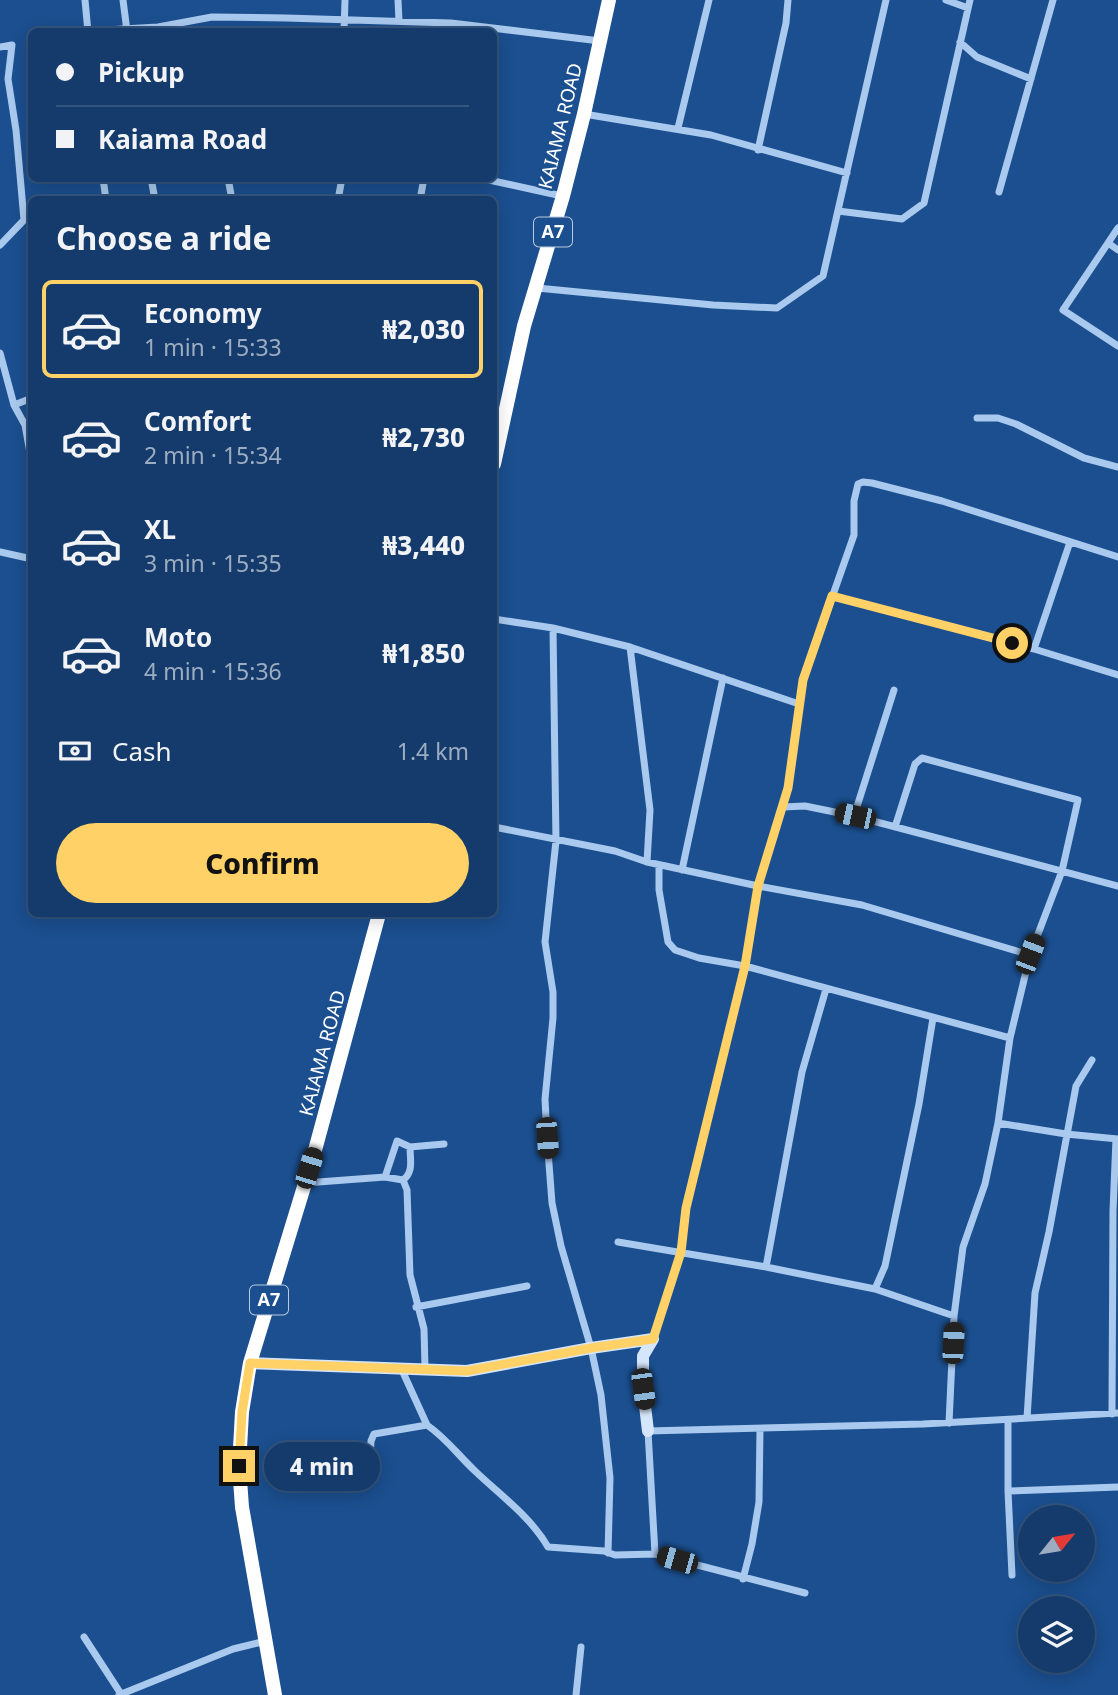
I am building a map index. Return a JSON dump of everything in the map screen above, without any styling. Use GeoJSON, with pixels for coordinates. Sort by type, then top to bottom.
{"type":"FeatureCollection","features":[{"type":"Feature","properties":{"kind":"highway","name":"KAIAMA ROAD"},"geometry":{"type":"LineString","coordinates":[[497,450],[524,326],[563,196],[609,0]]}},
{"type":"Feature","properties":{"kind":"highway","name":"KAIAMA ROAD"},"geometry":{"type":"LineString","coordinates":[[275,1695],[240,1485],[240,1432],[250,1363],[304,1183],[378,917]]}},
{"type":"Feature","properties":{"kind":"street"},"geometry":{"type":"LineString","coordinates":[[85,0],[88,28]]}},
{"type":"Feature","properties":{"kind":"street"},"geometry":{"type":"LineString","coordinates":[[123,0],[127,28]]}},
{"type":"Feature","properties":{"kind":"street"},"geometry":{"type":"LineString","coordinates":[[344,28],[345,0]]}},
{"type":"Feature","properties":{"kind":"street"},"geometry":{"type":"LineString","coordinates":[[398,0],[400,21]]}},
{"type":"Feature","properties":{"kind":"street"},"geometry":{"type":"LineString","coordinates":[[678,128],[709,0]]}},
{"type":"Feature","properties":{"kind":"street"},"geometry":{"type":"LineString","coordinates":[[758,150],[786,23],[788,0]]}},
{"type":"Feature","properties":{"kind":"street"},"geometry":{"type":"LineString","coordinates":[[537,288],[672,302],[777,309],[823,276],[886,0]]}},
{"type":"Feature","properties":{"kind":"street"},"geometry":{"type":"LineString","coordinates":[[838,211],[902,219],[924,203],[969,4],[946,0]]}},
{"type":"Feature","properties":{"kind":"street"},"geometry":{"type":"LineString","coordinates":[[999,192],[1053,0]]}},
{"type":"Feature","properties":{"kind":"street"},"geometry":{"type":"LineString","coordinates":[[148,28],[212,17],[418,21],[492,28]]}},
{"type":"Feature","properties":{"kind":"street"},"geometry":{"type":"LineString","coordinates":[[418,21],[418,28]]}},
{"type":"Feature","properties":{"kind":"street"},"geometry":{"type":"LineString","coordinates":[[497,29],[600,41]]}},
{"type":"Feature","properties":{"kind":"street"},"geometry":{"type":"LineString","coordinates":[[960,42],[977,57],[1031,79]]}},
{"type":"Feature","properties":{"kind":"street"},"geometry":{"type":"LineString","coordinates":[[0,47],[12,45],[8,79],[16,130],[24,220],[0,245]]}},
{"type":"Feature","properties":{"kind":"street"},"geometry":{"type":"LineString","coordinates":[[584,114],[711,135],[847,173]]}},
{"type":"Feature","properties":{"kind":"street"},"geometry":{"type":"LineString","coordinates":[[497,182],[563,196]]}},
{"type":"Feature","properties":{"kind":"street"},"geometry":{"type":"LineString","coordinates":[[1118,228],[1063,310],[1118,346]]}},
{"type":"Feature","properties":{"kind":"street"},"geometry":{"type":"LineString","coordinates":[[1108,243],[1118,250]]}},
{"type":"Feature","properties":{"kind":"street"},"geometry":{"type":"LineString","coordinates":[[0,354],[14,405],[25,425],[28,442]]}},
{"type":"Feature","properties":{"kind":"street"},"geometry":{"type":"LineString","coordinates":[[14,405],[28,400]]}},
{"type":"Feature","properties":{"kind":"street"},"geometry":{"type":"LineString","coordinates":[[977,418],[998,418],[1016,424],[1084,458],[1118,467]]}},
{"type":"Feature","properties":{"kind":"street"},"geometry":{"type":"LineString","coordinates":[[654,1554],[643,1356],[653,1339],[681,1252],[686,1208],[745,966],[758,886],[783,807],[792,764],[803,680],[854,535],[855,490],[858,484],[863,482],[942,501],[1118,557]]}},
{"type":"Feature","properties":{"kind":"street"},"geometry":{"type":"LineString","coordinates":[[1034,649],[1070,542]]}},
{"type":"Feature","properties":{"kind":"street"},"geometry":{"type":"LineString","coordinates":[[0,552],[28,558]]}},
{"type":"Feature","properties":{"kind":"street"},"geometry":{"type":"LineString","coordinates":[[832,596],[1034,649],[1118,675]]}},
{"type":"Feature","properties":{"kind":"street"},"geometry":{"type":"LineString","coordinates":[[497,619],[553,628],[630,647],[799,704]]}},
{"type":"Feature","properties":{"kind":"street"},"geometry":{"type":"LineString","coordinates":[[553,628],[556,841],[545,942],[553,992],[553,1018],[545,1099],[552,1203],[601,1395],[610,1479],[608,1553]]}},
{"type":"Feature","properties":{"kind":"street"},"geometry":{"type":"LineString","coordinates":[[630,647],[650,810],[647,862]]}},
{"type":"Feature","properties":{"kind":"street"},"geometry":{"type":"LineString","coordinates":[[682,870],[723,678]]}},
{"type":"Feature","properties":{"kind":"street"},"geometry":{"type":"LineString","coordinates":[[855,816],[894,690]]}},
{"type":"Feature","properties":{"kind":"street"},"geometry":{"type":"LineString","coordinates":[[895,827],[915,764],[922,758],[1078,800],[1062,871],[1030,954],[1010,1038],[998,1123],[985,1184],[964,1247],[954,1316],[949,1423]]}},
{"type":"Feature","properties":{"kind":"street"},"geometry":{"type":"LineString","coordinates":[[783,807],[805,806],[855,816],[1118,886]]}},
{"type":"Feature","properties":{"kind":"street"},"geometry":{"type":"LineString","coordinates":[[497,828],[615,851],[682,870],[862,905],[1030,954]]}},
{"type":"Feature","properties":{"kind":"street"},"geometry":{"type":"LineString","coordinates":[[659,865],[659,890],[671,946],[675,950],[699,958],[745,966],[1010,1038]]}},
{"type":"Feature","properties":{"kind":"street"},"geometry":{"type":"LineString","coordinates":[[766,1267],[802,1073],[826,989]]}},
{"type":"Feature","properties":{"kind":"street"},"geometry":{"type":"LineString","coordinates":[[875,1289],[886,1266],[919,1104],[933,1018]]}},
{"type":"Feature","properties":{"kind":"street"},"geometry":{"type":"LineString","coordinates":[[1027,1418],[1035,1293],[1076,1086],[1092,1060]]}},
{"type":"Feature","properties":{"kind":"street"},"geometry":{"type":"LineString","coordinates":[[648,1431],[949,1423],[1115,1414],[1117,1139],[998,1123]]}},
{"type":"Feature","properties":{"kind":"street"},"geometry":{"type":"LineString","coordinates":[[385,1177],[394,1144],[401,1141],[410,1147],[444,1144]]}},
{"type":"Feature","properties":{"kind":"street"},"geometry":{"type":"LineString","coordinates":[[304,1183],[385,1177],[403,1180],[409,1176],[411,1169],[410,1147]]}},
{"type":"Feature","properties":{"kind":"street"},"geometry":{"type":"LineString","coordinates":[[403,1180],[407,1190],[410,1275],[416,1307],[424,1329],[425,1368]]}},
{"type":"Feature","properties":{"kind":"street"},"geometry":{"type":"LineString","coordinates":[[618,1242],[875,1289],[954,1316]]}},
{"type":"Feature","properties":{"kind":"street"},"geometry":{"type":"LineString","coordinates":[[416,1307],[527,1286]]}},
{"type":"Feature","properties":{"kind":"street"},"geometry":{"type":"LineString","coordinates":[[250,1363],[467,1371],[653,1339]]}},
{"type":"Feature","properties":{"kind":"street"},"geometry":{"type":"LineString","coordinates":[[401,1368],[427,1425],[446,1438],[473,1469],[529,1520],[548,1547],[615,1555],[654,1554],[805,1593]]}},
{"type":"Feature","properties":{"kind":"street"},"geometry":{"type":"LineString","coordinates":[[1008,1420],[1012,1575]]}},
{"type":"Feature","properties":{"kind":"street"},"geometry":{"type":"LineString","coordinates":[[350,1468],[370,1460],[374,1434],[427,1425]]}},
{"type":"Feature","properties":{"kind":"street"},"geometry":{"type":"LineString","coordinates":[[743,1579],[759,1502],[761,1429]]}},
{"type":"Feature","properties":{"kind":"street"},"geometry":{"type":"LineString","coordinates":[[1008,1491],[1118,1487]]}},
{"type":"Feature","properties":{"kind":"street"},"geometry":{"type":"LineString","coordinates":[[84,1637],[120,1695],[233,1649],[267,1641]]}},
{"type":"Feature","properties":{"kind":"street"},"geometry":{"type":"LineString","coordinates":[[576,1695],[581,1647]]}},
{"type":"Feature","properties":{"kind":"route"},"geometry":{"type":"LineString","coordinates":[[239,1466],[242,1412],[250,1363],[467,1371],[653,1339],[681,1252],[686,1208],[738,999],[758,886],[788,788],[803,680],[832,596],[1012,643]]}}]}
